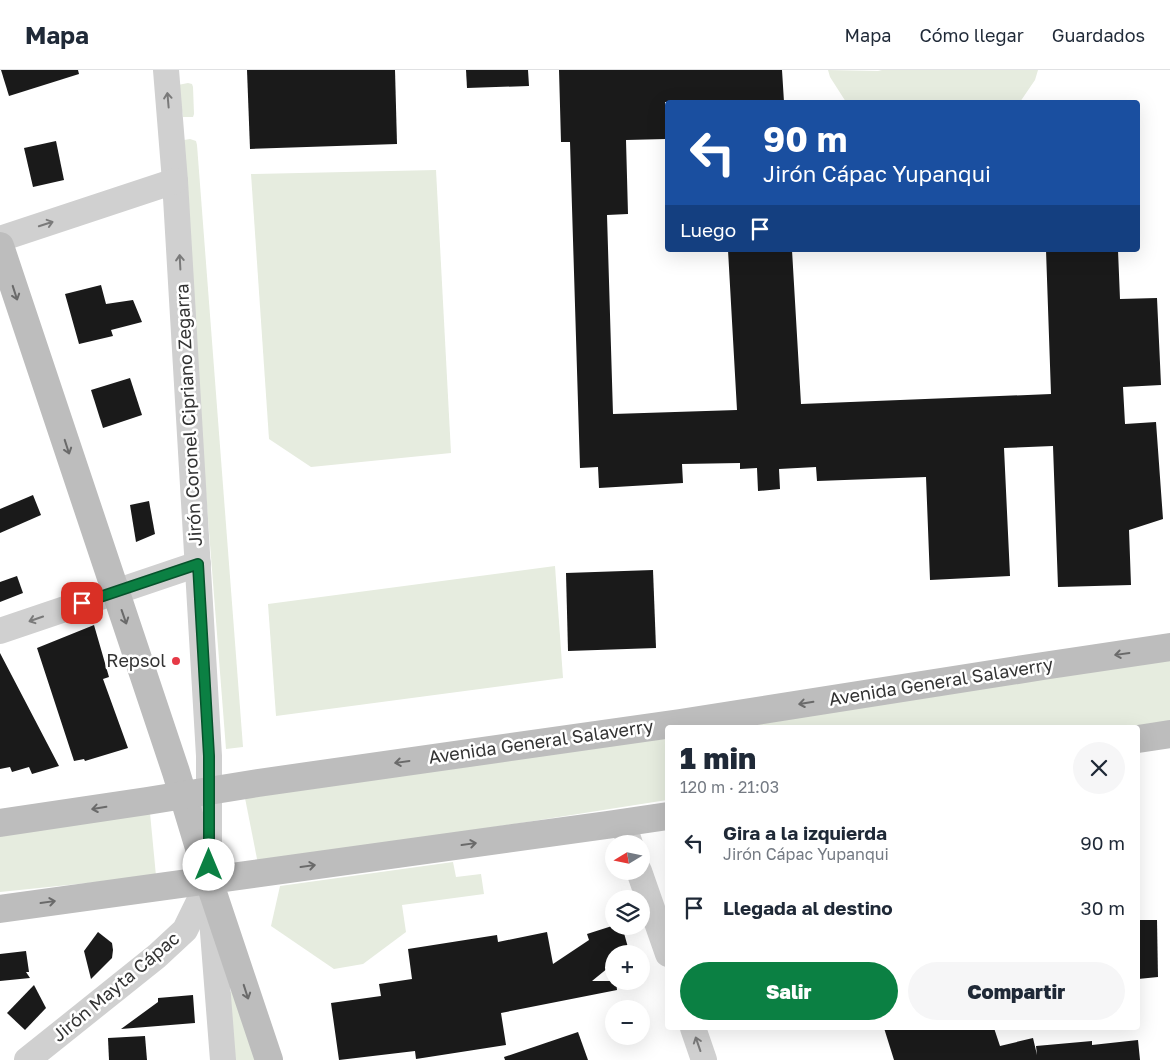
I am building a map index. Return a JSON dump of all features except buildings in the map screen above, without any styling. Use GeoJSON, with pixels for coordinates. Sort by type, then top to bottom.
{"type":"FeatureCollection","features":[{"type":"Feature","properties":{"kind":"main road"},"geometry":{"type":"LineString","coordinates":[[0,246],[116,592],[269,1060]]}},
{"type":"Feature","properties":{"kind":"main road","name":"Avenida General Salaverry"},"geometry":{"type":"LineString","coordinates":[[666,725],[1170,647]]}},
{"type":"Feature","properties":{"kind":"main road","name":"Avenida General Salaverry"},"geometry":{"type":"LineString","coordinates":[[0,823],[665,725]]}},
{"type":"Feature","properties":{"kind":"main road"},"geometry":{"type":"LineString","coordinates":[[1140,739],[1170,734]]}},
{"type":"Feature","properties":{"kind":"main road"},"geometry":{"type":"LineString","coordinates":[[0,909],[156,887],[626,833],[665,817]]}},
{"type":"Feature","properties":{"kind":"street","name":"Jirón Coronel Cipriano Zegarra"},"geometry":{"type":"LineString","coordinates":[[166,70],[175,181],[209,756],[209,881],[223,1060]]}},
{"type":"Feature","properties":{"kind":"street"},"geometry":{"type":"LineString","coordinates":[[0,239],[175,181]]}},
{"type":"Feature","properties":{"kind":"street"},"geometry":{"type":"LineString","coordinates":[[0,631],[198,564]]}},
{"type":"Feature","properties":{"kind":"street"},"geometry":{"type":"LineString","coordinates":[[642,880],[665,945]]}},
{"type":"Feature","properties":{"kind":"street","name":"Jirón Mayta Cápac"},"geometry":{"type":"LineString","coordinates":[[27,1060],[157,956],[185,930],[209,881]]}},
{"type":"Feature","properties":{"kind":"street"},"geometry":{"type":"LineString","coordinates":[[694,1030],[704,1060]]}},
{"type":"Feature","properties":{"kind":"shaded area"},"geometry":{"type":"Polygon","coordinates":[[[828,70],[1038,70],[1035,80],[1021,100],[845,100],[830,77],[828,70]]]}},
{"type":"Feature","properties":{"kind":"shaded area"},"geometry":{"type":"Polygon","coordinates":[[[192,84],[193,87],[194,114],[193,117],[183,117],[178,85],[192,84]]]}},
{"type":"Feature","properties":{"kind":"shaded area"},"geometry":{"type":"Polygon","coordinates":[[[184,140],[196,141],[197,145],[243,747],[226,749],[179,147],[184,140]]]}},
{"type":"Feature","properties":{"kind":"shaded area"},"geometry":{"type":"Polygon","coordinates":[[[436,170],[451,453],[311,467],[269,439],[251,174],[436,170]]]}},
{"type":"Feature","properties":{"kind":"shaded area"},"geometry":{"type":"Polygon","coordinates":[[[555,566],[563,678],[276,716],[268,604],[555,566]]]}},
{"type":"Feature","properties":{"kind":"shaded area"},"geometry":{"type":"Polygon","coordinates":[[[1170,656],[1170,722],[1140,726],[722,725],[1170,656]]]}},
{"type":"Feature","properties":{"kind":"shaded area"},"geometry":{"type":"Polygon","coordinates":[[[665,733],[665,800],[258,864],[245,798],[665,733]]]}},
{"type":"Feature","properties":{"kind":"shaded area"},"geometry":{"type":"Polygon","coordinates":[[[150,813],[156,876],[0,892],[0,829],[150,813]]]}},
{"type":"Feature","properties":{"kind":"shaded area"},"geometry":{"type":"Polygon","coordinates":[[[453,862],[456,877],[481,874],[484,894],[402,905],[406,932],[363,964],[334,969],[271,926],[280,886],[453,862]]]}},
{"type":"Feature","properties":{"kind":"shaded area"},"geometry":{"type":"Polygon","coordinates":[[[232,991],[256,1060],[232,1060],[225,995],[232,991]]]}},
{"type":"Feature","properties":{"kind":"place","name":"Repsol"},"geometry":{"type":"Point","coordinates":[176,661]}},
{"type":"Feature","properties":{"kind":"route"},"geometry":{"type":"LineString","coordinates":[[82,603],[198,564],[209,756],[209,865]]}}]}
